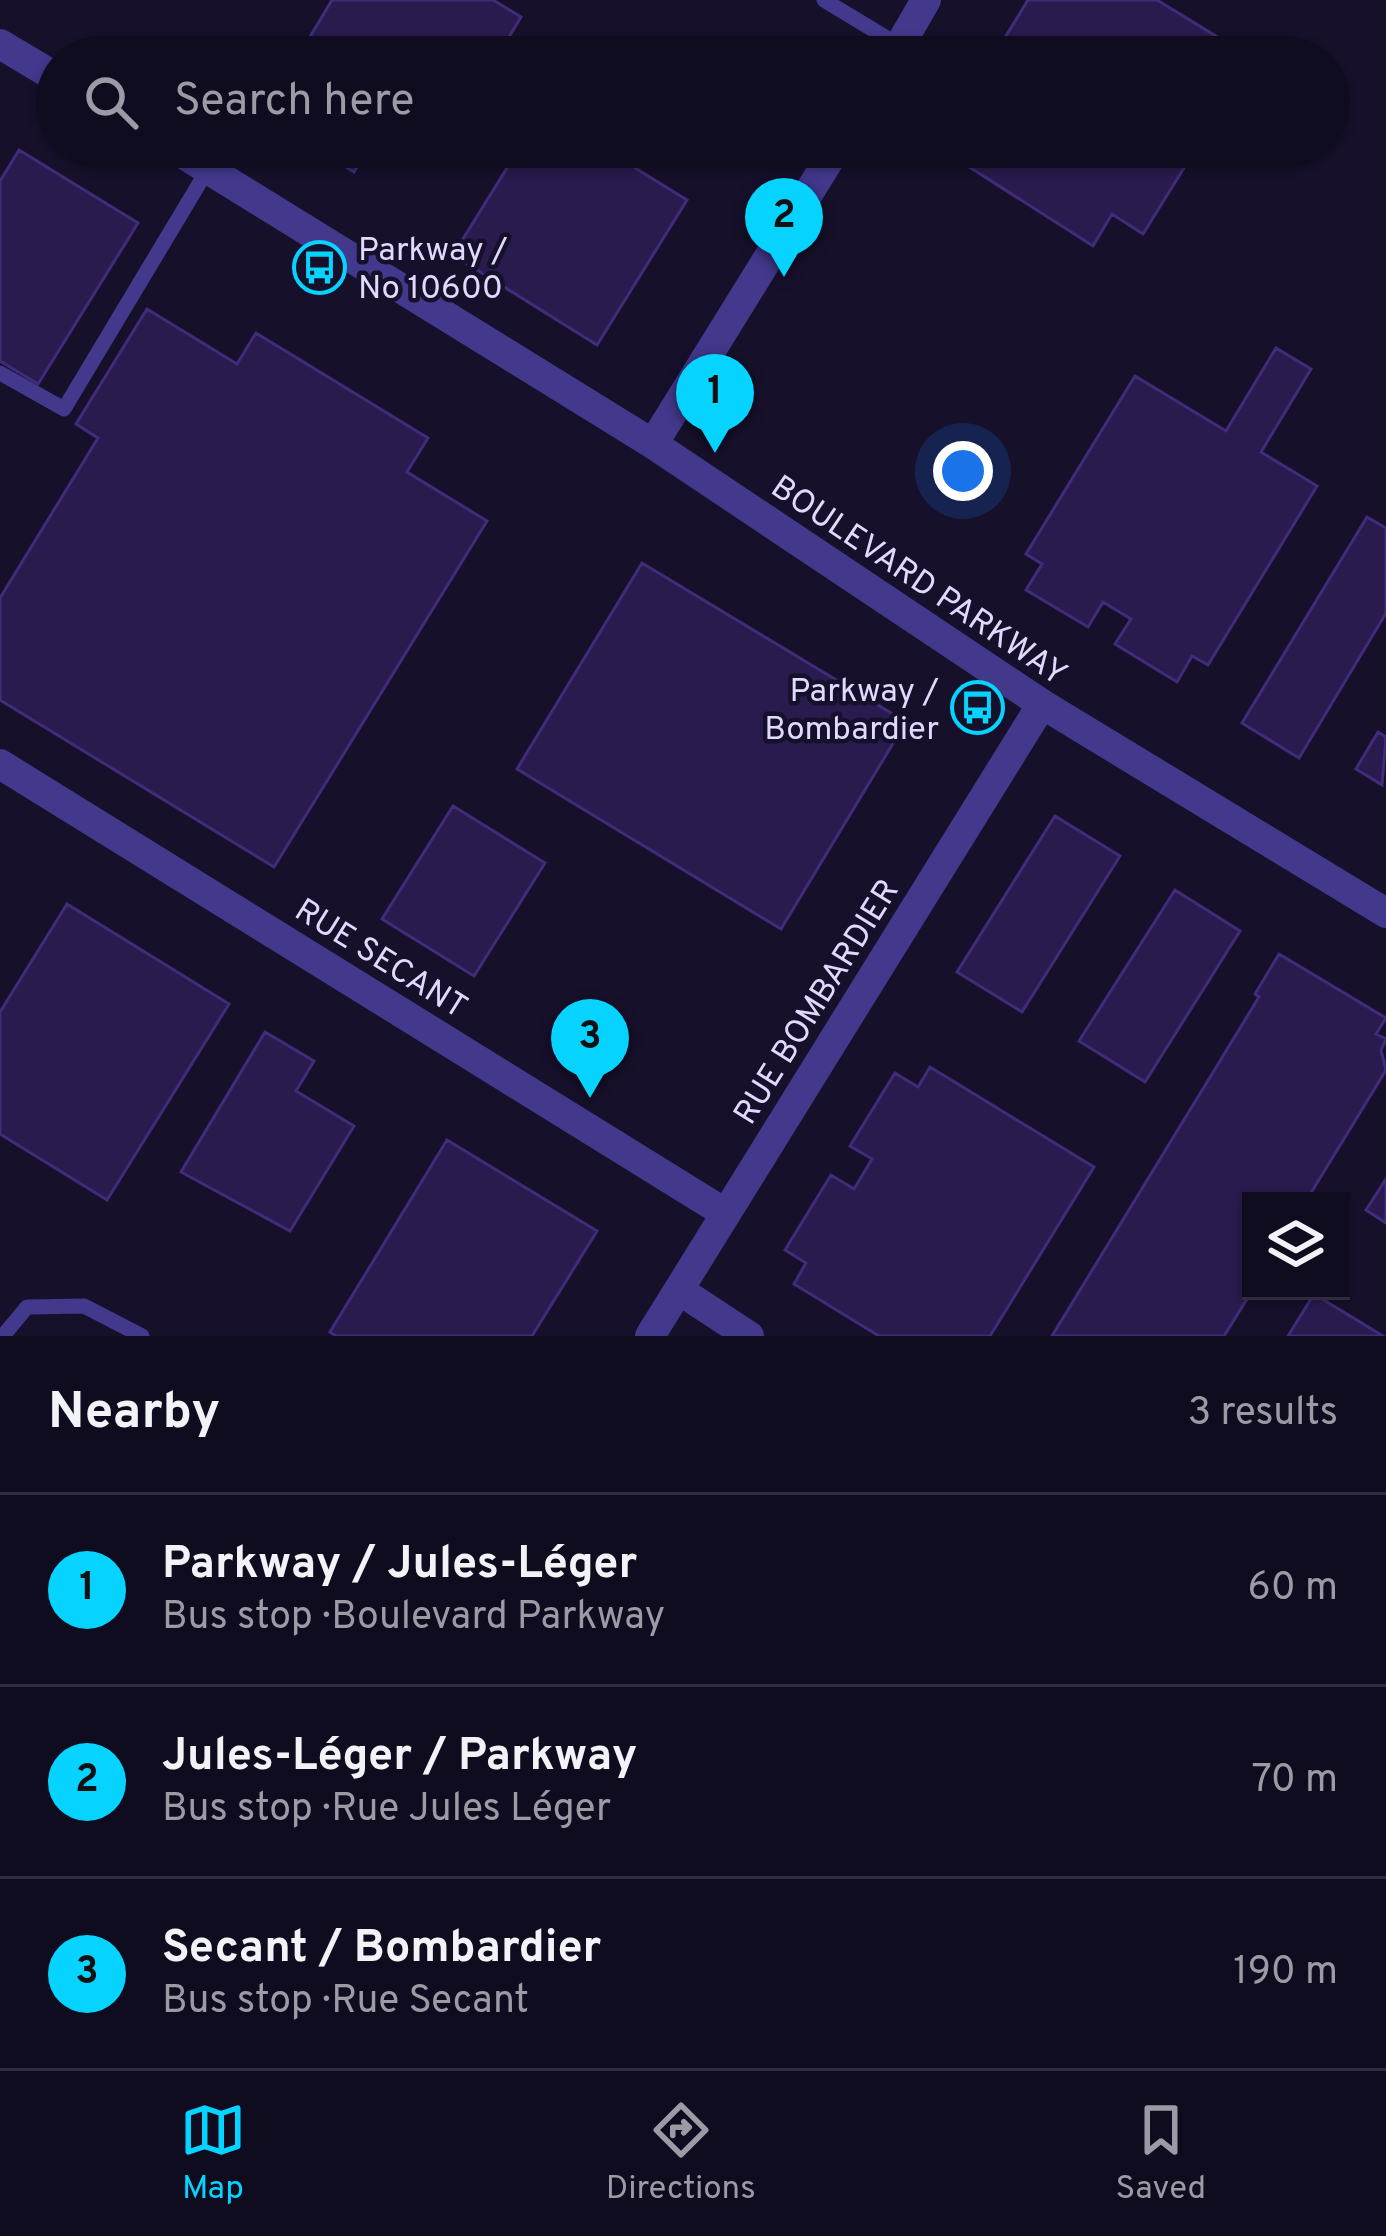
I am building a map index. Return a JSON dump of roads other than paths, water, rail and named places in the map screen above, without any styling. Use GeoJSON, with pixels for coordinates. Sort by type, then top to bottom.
{"type":"FeatureCollection","features":[{"type":"Feature","properties":{"kind":"street"},"geometry":{"type":"LineString","coordinates":[[905,36],[926,0]]}},
{"type":"Feature","properties":{"kind":"street"},"geometry":{"type":"LineString","coordinates":[[0,44],[36,65]]}},
{"type":"Feature","properties":{"kind":"street"},"geometry":{"type":"LineString","coordinates":[[653,444],[824,168]]}},
{"type":"Feature","properties":{"kind":"street","name":"BOULEVARD PARKWAY"},"geometry":{"type":"LineString","coordinates":[[208,169],[653,444],[1042,704],[1386,914]]}},
{"type":"Feature","properties":{"kind":"street","name":"RUE BOMBARDIER"},"geometry":{"type":"LineString","coordinates":[[650,1336],[1042,704]]}},
{"type":"Feature","properties":{"kind":"street","name":"RUE SECANT"},"geometry":{"type":"LineString","coordinates":[[0,764],[725,1213]]}},
{"type":"Feature","properties":{"kind":"street"},"geometry":{"type":"LineString","coordinates":[[679,1290],[749,1336]]}},
{"type":"Feature","properties":{"kind":"lane"},"geometry":{"type":"LineString","coordinates":[[824,0],[875,36]]}},
{"type":"Feature","properties":{"kind":"lane"},"geometry":{"type":"LineString","coordinates":[[0,373],[64,409],[208,169]]}},
{"type":"Feature","properties":{"kind":"lane"},"geometry":{"type":"LineString","coordinates":[[3,1336],[27,1307],[65,1306],[85,1306],[142,1336]]}},
{"type":"Feature","properties":{"kind":"place","name":"Parkway / No 10600"},"geometry":{"type":"Point","coordinates":[319,267]}},
{"type":"Feature","properties":{"kind":"place","name":"Jules-Léger / Parkway"},"geometry":{"type":"Point","coordinates":[784,277]}},
{"type":"Feature","properties":{"kind":"place","name":"Parkway / Jules-Léger"},"geometry":{"type":"Point","coordinates":[715,453]}},
{"type":"Feature","properties":{"kind":"place","name":"Parkway / Bombardier"},"geometry":{"type":"Point","coordinates":[978,708]}},
{"type":"Feature","properties":{"kind":"place","name":"Secant / Bombardier"},"geometry":{"type":"Point","coordinates":[590,1098]}}]}
